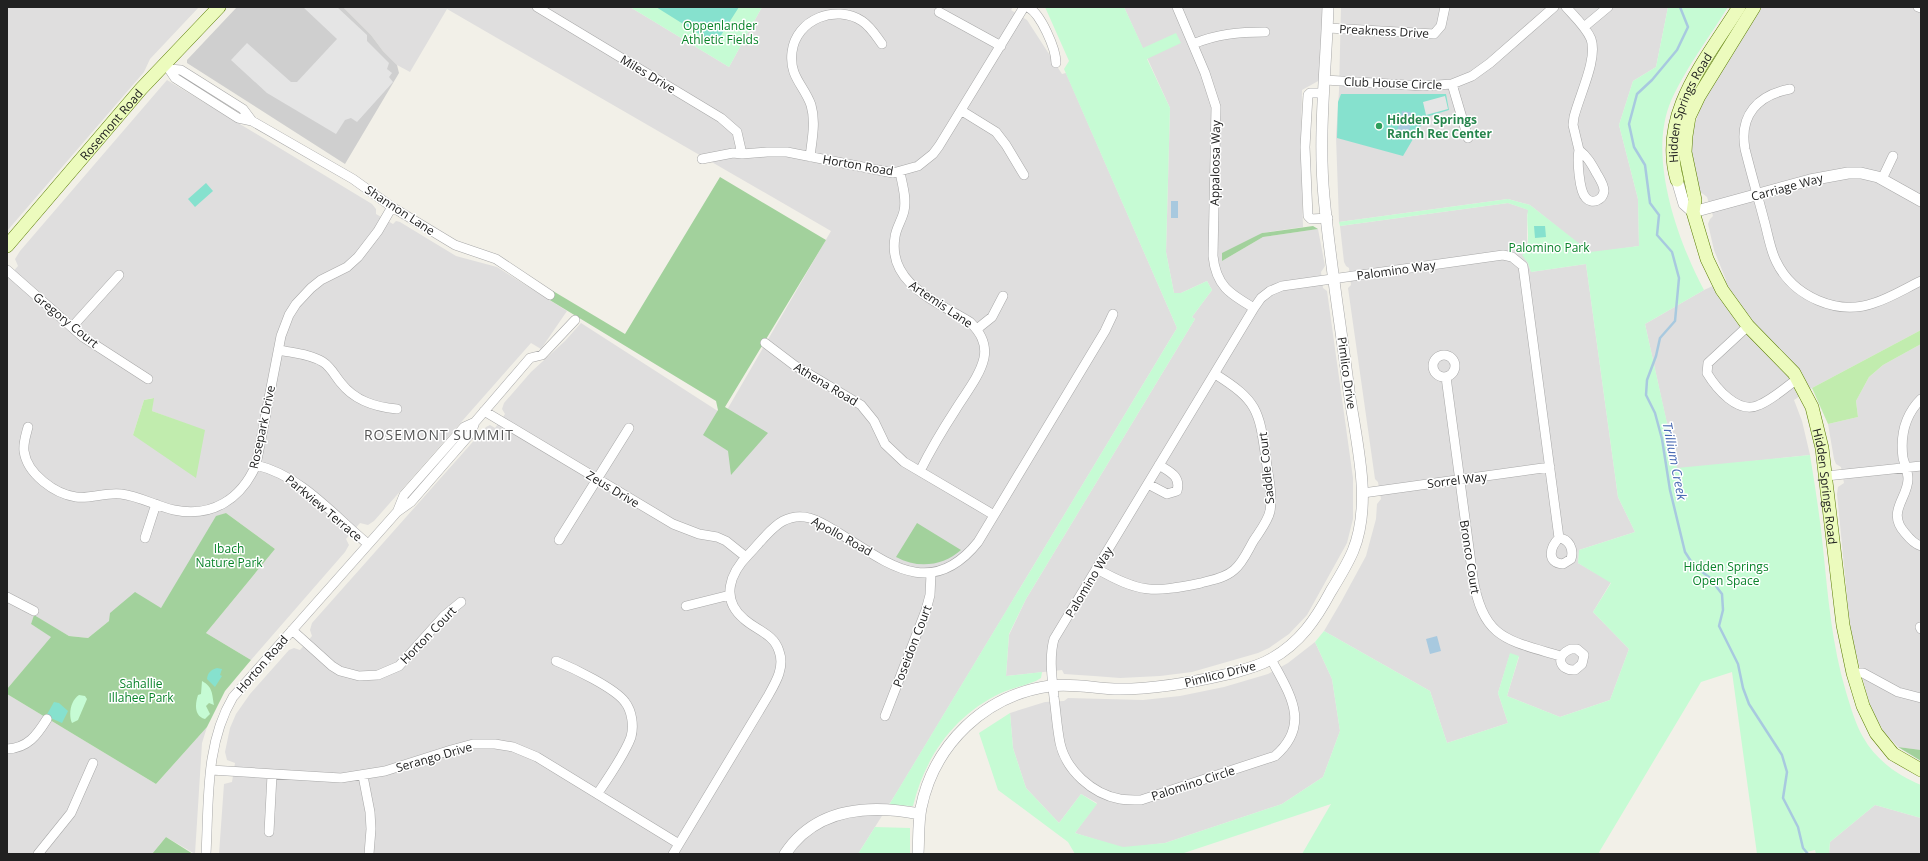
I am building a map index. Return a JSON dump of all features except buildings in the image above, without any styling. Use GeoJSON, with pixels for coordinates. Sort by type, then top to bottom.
{"type":"FeatureCollection","features":[{"type":"Feature","properties":{"kind":"main road","name":"Rosemont Road"},"geometry":{"type":"LineString","coordinates":[[7,246],[116,118],[166,67],[219,7]]}},
{"type":"Feature","properties":{"kind":"main road","name":"Hidden Springs Road"},"geometry":{"type":"LineString","coordinates":[[1677,180],[1672,144],[1676,119],[1681,105],[1692,83],[1739,7]]}},
{"type":"Feature","properties":{"kind":"main road","name":"Hidden Springs Road"},"geometry":{"type":"LineString","coordinates":[[1754,7],[1699,96],[1689,117],[1685,152],[1695,200],[1693,212],[1710,268],[1728,300],[1748,326],[1781,358],[1797,379],[1807,396],[1816,418],[1826,476],[1844,635],[1853,673],[1863,706],[1876,733],[1893,754],[1921,770]]}},
{"type":"Feature","properties":{"kind":"street","name":"Miles Drive"},"geometry":{"type":"LineString","coordinates":[[537,7],[721,118],[737,132],[742,154]]}},
{"type":"Feature","properties":{"kind":"street","name":"Horton Road"},"geometry":{"type":"LineString","coordinates":[[702,159],[733,153],[742,154],[767,152],[788,153],[884,172],[900,172],[918,166],[933,154],[962,111],[1024,7]]}},
{"type":"Feature","properties":{"kind":"street"},"geometry":{"type":"LineString","coordinates":[[1028,7],[1035,12],[1046,33],[1056,56],[1056,63]]}},
{"type":"Feature","properties":{"kind":"street","name":"Appaloosa Way"},"geometry":{"type":"LineString","coordinates":[[1177,7],[1210,86],[1216,107],[1213,256],[1215,270],[1219,281],[1228,292],[1254,308]]}},
{"type":"Feature","properties":{"kind":"street","name":"Pimlico Drive"},"geometry":{"type":"LineString","coordinates":[[918,854],[920,814],[925,793],[934,769],[944,752],[964,727],[978,715],[1000,701],[1026,691],[1052,686],[1132,689],[1170,686],[1239,671],[1271,659],[1291,646],[1312,624],[1345,568],[1359,535],[1363,493],[1334,278],[1328,218],[1324,198],[1324,93],[1328,7]]}},
{"type":"Feature","properties":{"kind":"street","name":"Preakness Drive"},"geometry":{"type":"LineString","coordinates":[[1328,28],[1434,34],[1441,26],[1445,7]]}},
{"type":"Feature","properties":{"kind":"street","name":"Club House Circle"},"geometry":{"type":"LineString","coordinates":[[1325,80],[1423,86],[1452,84],[1472,76],[1490,63],[1554,7]]}},
{"type":"Feature","properties":{"kind":"street"},"geometry":{"type":"LineString","coordinates":[[1566,7],[1584,27],[1593,48],[1573,125],[1579,150],[1578,161],[1582,193],[1586,199],[1597,201],[1602,196],[1604,190],[1602,184],[1588,157],[1579,150]]}},
{"type":"Feature","properties":{"kind":"street"},"geometry":{"type":"LineString","coordinates":[[1584,27],[1608,7]]}},
{"type":"Feature","properties":{"kind":"street"},"geometry":{"type":"LineString","coordinates":[[939,12],[1001,46]]}},
{"type":"Feature","properties":{"kind":"street"},"geometry":{"type":"LineString","coordinates":[[810,157],[814,129],[812,113],[806,95],[796,80],[792,66],[792,51],[797,36],[807,25],[818,18],[839,13],[855,17],[864,22],[871,28],[882,44]]}},
{"type":"Feature","properties":{"kind":"street"},"geometry":{"type":"LineString","coordinates":[[1193,44],[1212,37],[1233,32],[1265,32]]}},
{"type":"Feature","properties":{"kind":"street","name":"Shannon Lane"},"geometry":{"type":"LineString","coordinates":[[166,67],[175,78],[238,118],[252,121],[353,179],[392,206],[455,245],[496,259],[550,295]]}},
{"type":"Feature","properties":{"kind":"street"},"geometry":{"type":"LineString","coordinates":[[1452,84],[1468,138]]}},
{"type":"Feature","properties":{"kind":"street"},"geometry":{"type":"LineString","coordinates":[[1790,89],[1773,92],[1760,100],[1753,108],[1746,123],[1744,136],[1745,150],[1776,262],[1794,286],[1805,294],[1828,305],[1843,308],[1856,308],[1874,304],[1921,281]]}},
{"type":"Feature","properties":{"kind":"street"},"geometry":{"type":"LineString","coordinates":[[1324,93],[1310,93],[1307,98],[1305,147],[1308,216],[1311,219],[1328,218]]}},
{"type":"Feature","properties":{"kind":"street"},"geometry":{"type":"LineString","coordinates":[[962,111],[997,133],[1024,175]]}},
{"type":"Feature","properties":{"kind":"street"},"geometry":{"type":"LineString","coordinates":[[1882,179],[1893,156]]}},
{"type":"Feature","properties":{"kind":"street","name":"Artemis Lane"},"geometry":{"type":"LineString","coordinates":[[900,172],[905,201],[904,211],[895,237],[894,251],[896,262],[901,272],[915,289],[963,318],[977,329],[983,338],[985,348],[981,367],[936,439],[920,470]]}},
{"type":"Feature","properties":{"kind":"street","name":"Carriage Way"},"geometry":{"type":"LineString","coordinates":[[1693,212],[1758,194],[1841,174],[1861,173],[1882,179],[1921,201]]}},
{"type":"Feature","properties":{"kind":"street","name":"Hidden Springs Road"},"geometry":{"type":"LineString","coordinates":[[1677,180],[1684,204],[1693,212]]}},
{"type":"Feature","properties":{"kind":"street","name":"Rosepark Drive"},"geometry":{"type":"LineString","coordinates":[[28,427],[24,441],[25,455],[31,468],[42,481],[55,490],[76,497],[122,494],[175,510],[190,511],[222,505],[241,490],[250,478],[256,464],[284,327],[296,304],[321,280],[347,267],[358,257],[378,231],[392,206]]}},
{"type":"Feature","properties":{"kind":"street","name":"Palomino Way"},"geometry":{"type":"LineString","coordinates":[[1052,686],[1052,656],[1054,639],[1254,308],[1261,298],[1270,290],[1282,286],[1501,255],[1512,257],[1517,260],[1523,266],[1559,538]]}},
{"type":"Feature","properties":{"kind":"street","name":"Gregory Court"},"geometry":{"type":"LineString","coordinates":[[7,270],[83,337],[148,379]]}},
{"type":"Feature","properties":{"kind":"street"},"geometry":{"type":"LineString","coordinates":[[72,327],[119,275]]}},
{"type":"Feature","properties":{"kind":"street"},"geometry":{"type":"LineString","coordinates":[[977,329],[992,317],[1003,296]]}},
{"type":"Feature","properties":{"kind":"street","name":"Apollo Road"},"geometry":{"type":"LineString","coordinates":[[730,595],[730,585],[733,575],[746,557],[779,523],[791,518],[805,517],[819,521],[896,566],[912,572],[931,574],[947,568],[964,558],[978,542],[994,516],[1105,331],[1113,314]]}},
{"type":"Feature","properties":{"kind":"street","name":"Horton Road"},"geometry":{"type":"LineString","coordinates":[[206,854],[211,770],[215,741],[224,713],[233,697],[398,510],[404,495],[464,427],[475,422],[530,358],[542,355],[576,320]]}},
{"type":"Feature","properties":{"kind":"street"},"geometry":{"type":"LineString","coordinates":[[1748,326],[1708,363],[1707,373],[1719,389],[1731,400],[1741,406],[1758,406],[1797,379]]}},
{"type":"Feature","properties":{"kind":"street","name":"Athena Road"},"geometry":{"type":"LineString","coordinates":[[765,344],[794,366],[861,405],[874,421],[885,444],[904,462],[920,470],[994,516]]}},
{"type":"Feature","properties":{"kind":"street"},"geometry":{"type":"LineString","coordinates":[[279,350],[318,359],[328,366],[341,383],[356,397],[376,406],[397,409]]}},
{"type":"Feature","properties":{"kind":"street","name":"Saddle Court"},"geometry":{"type":"LineString","coordinates":[[1097,569],[1129,586],[1158,590],[1175,589],[1218,579],[1235,570],[1242,561],[1270,513],[1271,492],[1263,434],[1260,418],[1245,395],[1215,374]]}},
{"type":"Feature","properties":{"kind":"street","name":"Bronco Court"},"geometry":{"type":"LineString","coordinates":[[1446,377],[1475,593],[1479,607],[1491,626],[1509,640],[1560,656]]}},
{"type":"Feature","properties":{"kind":"street"},"geometry":{"type":"LineString","coordinates":[[1921,399],[1910,411],[1903,430],[1903,456],[1908,478],[1907,485],[1900,501],[1898,524],[1909,538],[1921,546]]}},
{"type":"Feature","properties":{"kind":"street","name":"Zeus Drive"},"geometry":{"type":"LineString","coordinates":[[484,411],[673,524],[700,534],[717,537],[726,541],[746,557]]}},
{"type":"Feature","properties":{"kind":"street"},"geometry":{"type":"LineString","coordinates":[[559,540],[629,428]]}},
{"type":"Feature","properties":{"kind":"street","name":"Parkview Terrace"},"geometry":{"type":"LineString","coordinates":[[256,464],[281,472],[294,481],[368,544]]}},
{"type":"Feature","properties":{"kind":"street"},"geometry":{"type":"LineString","coordinates":[[1148,484],[1167,494],[1177,491],[1179,484],[1177,478],[1159,465]]}},
{"type":"Feature","properties":{"kind":"street"},"geometry":{"type":"LineString","coordinates":[[1826,476],[1921,466]]}},
{"type":"Feature","properties":{"kind":"street","name":"Sorrel Way"},"geometry":{"type":"LineString","coordinates":[[1363,493],[1550,467]]}},
{"type":"Feature","properties":{"kind":"street"},"geometry":{"type":"LineString","coordinates":[[144,538],[156,504]]}},
{"type":"Feature","properties":{"kind":"street","name":"Poseidon Court"},"geometry":{"type":"LineString","coordinates":[[885,716],[926,610],[930,595],[931,574]]}},
{"type":"Feature","properties":{"kind":"street"},"geometry":{"type":"LineString","coordinates":[[673,854],[768,696],[778,678],[780,670],[780,652],[776,643],[744,620],[733,606],[730,595],[686,606]]}},
{"type":"Feature","properties":{"kind":"street"},"geometry":{"type":"LineString","coordinates":[[7,597],[34,611]]}},
{"type":"Feature","properties":{"kind":"street","name":"Horton Court"},"geometry":{"type":"LineString","coordinates":[[292,630],[332,666],[340,671],[359,676],[378,675],[399,666],[444,616],[460,602]]}},
{"type":"Feature","properties":{"kind":"street","name":"Palomino Circle"},"geometry":{"type":"LineString","coordinates":[[1052,686],[1060,743],[1073,770],[1080,778],[1096,789],[1112,797],[1141,800],[1275,756],[1285,747],[1292,732],[1296,713],[1290,696],[1271,659]]}},
{"type":"Feature","properties":{"kind":"street"},"geometry":{"type":"LineString","coordinates":[[556,662],[581,673],[615,693],[624,700],[630,711],[632,725],[630,738],[598,794]]}},
{"type":"Feature","properties":{"kind":"street"},"geometry":{"type":"LineString","coordinates":[[1853,673],[1863,673],[1898,692],[1921,698]]}},
{"type":"Feature","properties":{"kind":"street"},"geometry":{"type":"LineString","coordinates":[[7,749],[21,747],[36,737],[47,718]]}},
{"type":"Feature","properties":{"kind":"street","name":"Serango Drive"},"geometry":{"type":"LineString","coordinates":[[211,770],[324,778],[364,776],[473,744],[495,744],[513,747],[526,752],[679,844]]}},
{"type":"Feature","properties":{"kind":"street"},"geometry":{"type":"LineString","coordinates":[[38,854],[71,813],[93,763]]}},
{"type":"Feature","properties":{"kind":"street"},"geometry":{"type":"LineString","coordinates":[[269,832],[272,775]]}},
{"type":"Feature","properties":{"kind":"street"},"geometry":{"type":"LineString","coordinates":[[364,776],[372,829],[369,854]]}},
{"type":"Feature","properties":{"kind":"street"},"geometry":{"type":"LineString","coordinates":[[785,854],[793,842],[808,828],[820,821],[841,813],[855,810],[875,810],[920,814]]}},
{"type":"Feature","properties":{"kind":"shaded area"},"geometry":{"type":"Polygon","coordinates":[[[7,7],[199,7],[150,59],[144,72],[7,231],[7,7]]]}},
{"type":"Feature","properties":{"kind":"shaded area"},"geometry":{"type":"Polygon","coordinates":[[[237,7],[343,7],[371,35],[383,51],[397,65],[399,73],[345,164],[187,63],[187,60],[237,7]]]}},
{"type":"Feature","properties":{"kind":"shaded area"},"geometry":{"type":"Polygon","coordinates":[[[303,7],[337,7],[367,35],[367,41],[389,63],[387,69],[392,73],[389,77],[393,82],[357,122],[351,118],[345,120],[336,134],[267,93],[231,60],[247,43],[291,82],[297,82],[337,39],[303,7]]]}},
{"type":"Feature","properties":{"kind":"shaded area"},"geometry":{"type":"Polygon","coordinates":[[[343,7],[630,7],[729,67],[762,7],[1013,7],[1011,10],[1027,20],[1062,74],[1066,73],[1177,328],[858,854],[219,854],[224,784],[232,782],[235,763],[227,760],[225,752],[230,728],[236,714],[250,694],[289,650],[294,648],[300,650],[312,636],[310,630],[312,623],[486,427],[490,425],[495,428],[505,414],[502,409],[504,403],[531,372],[565,341],[581,323],[724,415],[831,231],[447,9],[410,72],[397,65],[383,51],[371,35],[343,7]]]}},
{"type":"Feature","properties":{"kind":"shaded area"},"geometry":{"type":"Polygon","coordinates":[[[1124,7],[1323,7],[1320,80],[1302,90],[1301,145],[1303,227],[1262,233],[1222,261],[1263,237],[1318,229],[1325,266],[1321,272],[1323,288],[1327,291],[1353,478],[1353,519],[1347,543],[1307,615],[1289,634],[1269,648],[1258,653],[1192,672],[1160,676],[1120,678],[1064,674],[1062,670],[1006,676],[1009,635],[1026,599],[1195,319],[1192,317],[1212,290],[1207,281],[1181,293],[1174,293],[1166,252],[1170,108],[1124,7]]]}},
{"type":"Feature","properties":{"kind":"shaded area"},"geometry":{"type":"Polygon","coordinates":[[[1341,7],[1668,7],[1656,67],[1633,81],[1619,125],[1638,199],[1639,246],[1590,253],[1530,205],[1508,199],[1339,222],[1336,136],[1339,91],[1341,7]]]}},
{"type":"Feature","properties":{"kind":"shaded area"},"geometry":{"type":"Polygon","coordinates":[[[1762,7],[1921,7],[1921,330],[1812,388],[1794,400],[1802,421],[1810,455],[1677,469],[1645,324],[1704,290],[1726,280],[1714,250],[1708,224],[1713,216],[1707,197],[1699,191],[1691,155],[1692,132],[1703,101],[1762,7]]]}},
{"type":"Feature","properties":{"kind":"shaded area"},"geometry":{"type":"Polygon","coordinates":[[[167,80],[372,204],[376,209],[376,214],[393,224],[396,221],[400,222],[456,256],[497,267],[567,311],[541,349],[531,343],[374,521],[368,525],[360,523],[346,539],[349,545],[345,552],[251,660],[206,633],[275,549],[226,513],[222,515],[161,608],[109,621],[88,638],[69,636],[34,616],[31,624],[52,637],[7,689],[7,278],[18,266],[15,259],[20,251],[167,80]],[[153,398],[144,400],[133,435],[205,431],[152,411],[153,398]]]}},
{"type":"Feature","properties":{"kind":"shaded area"},"geometry":{"type":"Polygon","coordinates":[[[1445,96],[1448,109],[1426,115],[1423,102],[1445,96]]]}},
{"type":"Feature","properties":{"kind":"shaded area"},"geometry":{"type":"Polygon","coordinates":[[[1402,111],[1414,113],[1408,135],[1397,132],[1402,111]]]}},
{"type":"Feature","properties":{"kind":"shaded area"},"geometry":{"type":"Polygon","coordinates":[[[1171,201],[1178,201],[1178,218],[1171,218],[1171,201]]]}},
{"type":"Feature","properties":{"kind":"shaded area"},"geometry":{"type":"Polygon","coordinates":[[[1508,203],[1529,210],[1527,215],[1527,249],[1523,255],[1531,272],[1586,264],[1618,497],[1635,532],[1579,550],[1578,563],[1611,582],[1593,612],[1629,649],[1610,700],[1560,717],[1507,696],[1519,657],[1510,654],[1498,693],[1508,723],[1447,743],[1430,691],[1324,631],[1366,556],[1376,519],[1377,504],[1381,499],[1378,482],[1375,479],[1348,288],[1351,285],[1349,268],[1344,262],[1340,226],[1508,203]]]}},
{"type":"Feature","properties":{"kind":"shaded area"},"geometry":{"type":"Polygon","coordinates":[[[1921,344],[1921,750],[1898,747],[1884,732],[1868,699],[1853,641],[1849,616],[1837,494],[1838,487],[1844,483],[1841,467],[1836,464],[1834,459],[1828,424],[1858,417],[1856,401],[1869,377],[1883,365],[1921,344]]]}},
{"type":"Feature","properties":{"kind":"shaded area"},"geometry":{"type":"Polygon","coordinates":[[[1437,636],[1441,651],[1430,654],[1426,639],[1437,636]]]}},
{"type":"Feature","properties":{"kind":"shaded area"},"geometry":{"type":"Polygon","coordinates":[[[1315,642],[1332,679],[1340,731],[1323,777],[1282,804],[1165,843],[1123,848],[1075,833],[1097,803],[1081,794],[1059,823],[1026,788],[1013,748],[1010,713],[1045,702],[1064,701],[1068,698],[1143,700],[1180,696],[1224,687],[1268,674],[1288,663],[1315,642]]]}},
{"type":"Feature","properties":{"kind":"shaded area"},"geometry":{"type":"Polygon","coordinates":[[[7,694],[156,784],[207,727],[202,743],[195,854],[166,837],[152,854],[7,854],[7,694]]]}},
{"type":"Feature","properties":{"kind":"shaded area"},"geometry":{"type":"Polygon","coordinates":[[[1875,805],[1921,818],[1921,854],[1829,854],[1830,842],[1875,805]]]}},
{"type":"Feature","properties":{"kind":"green space","name":"Oppenlander Athletic Fields"},"geometry":{"type":"Polygon","coordinates":[[[630,7],[762,7],[729,67],[630,7]]]}},
{"type":"Feature","properties":{"kind":"green space"},"geometry":{"type":"Polygon","coordinates":[[[656,7],[739,7],[718,40],[712,42],[656,7]]]}},
{"type":"Feature","properties":{"kind":"green space"},"geometry":{"type":"Polygon","coordinates":[[[1045,7],[1124,7],[1143,48],[1176,33],[1181,43],[1147,59],[1170,108],[1166,252],[1174,293],[1181,293],[1207,281],[1212,290],[1192,317],[1195,319],[1026,599],[1009,634],[1006,676],[1042,672],[1041,678],[1001,693],[984,702],[969,713],[944,739],[934,755],[918,788],[913,806],[889,805],[1177,328],[1064,69],[1069,61],[1045,7]]]}},
{"type":"Feature","properties":{"kind":"green space","name":"Hidden Springs Open Space"},"geometry":{"type":"Polygon","coordinates":[[[1668,7],[1728,7],[1696,56],[1674,94],[1669,106],[1664,128],[1662,151],[1664,175],[1669,200],[1676,225],[1694,270],[1704,290],[1645,324],[1677,468],[1810,455],[1816,490],[1831,621],[1837,657],[1853,715],[1863,737],[1874,753],[1888,766],[1904,777],[1921,785],[1921,818],[1875,805],[1830,842],[1829,854],[1816,854],[1815,850],[1798,854],[1757,854],[1732,672],[1701,682],[1598,854],[1302,854],[1331,804],[1181,854],[1075,854],[1068,842],[998,790],[979,733],[1010,713],[1013,748],[1026,788],[1059,823],[1081,794],[1097,804],[1075,833],[1123,847],[1165,843],[1282,804],[1323,777],[1340,731],[1332,679],[1315,642],[1324,631],[1430,691],[1447,743],[1508,723],[1498,693],[1510,653],[1519,656],[1507,696],[1560,717],[1610,700],[1629,649],[1593,612],[1611,583],[1578,563],[1579,550],[1635,532],[1618,497],[1586,264],[1531,272],[1528,263],[1522,255],[1528,239],[1528,210],[1508,203],[1340,226],[1339,222],[1508,199],[1530,205],[1590,252],[1639,246],[1638,199],[1619,125],[1633,81],[1656,67],[1668,7]]]}},
{"type":"Feature","properties":{"kind":"green space","name":"Hidden Springs Ranch Rec Center"},"geometry":{"type":"Polygon","coordinates":[[[1341,94],[1446,94],[1449,110],[1426,117],[1403,156],[1337,138],[1338,102],[1341,94]]]}},
{"type":"Feature","properties":{"kind":"green space"},"geometry":{"type":"Polygon","coordinates":[[[720,177],[826,240],[725,407],[768,433],[731,475],[728,451],[703,435],[718,410],[716,401],[548,299],[553,291],[625,334],[720,177]]]}},
{"type":"Feature","properties":{"kind":"green space"},"geometry":{"type":"Polygon","coordinates":[[[206,183],[213,191],[195,207],[188,199],[206,183]]]}},
{"type":"Feature","properties":{"kind":"green space"},"geometry":{"type":"Polygon","coordinates":[[[1313,226],[1318,229],[1263,237],[1222,261],[1222,253],[1262,233],[1313,226]]]}},
{"type":"Feature","properties":{"kind":"green space"},"geometry":{"type":"Polygon","coordinates":[[[1534,226],[1545,226],[1546,237],[1535,238],[1534,226]]]}},
{"type":"Feature","properties":{"kind":"green space"},"geometry":{"type":"Polygon","coordinates":[[[1921,330],[1921,344],[1883,365],[1869,377],[1856,401],[1858,417],[1828,424],[1812,388],[1921,330]]]}},
{"type":"Feature","properties":{"kind":"green space"},"geometry":{"type":"Polygon","coordinates":[[[154,398],[152,411],[205,430],[196,478],[133,435],[144,400],[154,398]]]}},
{"type":"Feature","properties":{"kind":"green space","name":"Sahallie Illahee Park"},"geometry":{"type":"Polygon","coordinates":[[[226,513],[275,549],[206,633],[251,660],[225,691],[207,727],[156,784],[7,694],[7,689],[51,637],[31,624],[34,615],[69,636],[88,638],[109,621],[110,613],[135,592],[161,608],[216,516],[226,513]]]}},
{"type":"Feature","properties":{"kind":"green space"},"geometry":{"type":"Polygon","coordinates":[[[917,523],[961,550],[946,560],[930,564],[913,563],[896,557],[917,523]]]}},
{"type":"Feature","properties":{"kind":"green space"},"geometry":{"type":"Polygon","coordinates":[[[217,668],[222,669],[220,675],[222,676],[215,687],[207,679],[210,672],[217,668]]]}},
{"type":"Feature","properties":{"kind":"green space"},"geometry":{"type":"Polygon","coordinates":[[[202,681],[210,688],[214,705],[209,703],[206,706],[210,714],[205,719],[199,715],[196,709],[198,695],[201,694],[202,681]]]}},
{"type":"Feature","properties":{"kind":"green space"},"geometry":{"type":"Polygon","coordinates":[[[79,695],[85,696],[87,699],[78,720],[72,723],[70,716],[72,704],[79,695]]]}},
{"type":"Feature","properties":{"kind":"green space"},"geometry":{"type":"Polygon","coordinates":[[[54,702],[59,703],[68,711],[62,723],[46,716],[54,702]]]}},
{"type":"Feature","properties":{"kind":"green space"},"geometry":{"type":"Polygon","coordinates":[[[1898,747],[1921,750],[1921,761],[1898,747]]]}},
{"type":"Feature","properties":{"kind":"green space"},"geometry":{"type":"Polygon","coordinates":[[[875,827],[910,828],[910,854],[858,854],[875,827]]]}},
{"type":"Feature","properties":{"kind":"green space"},"geometry":{"type":"Polygon","coordinates":[[[166,837],[193,854],[152,854],[166,837]]]}},
{"type":"Feature","properties":{"kind":"waterway","name":"Trillium Creek"},"geometry":{"type":"LineString","coordinates":[[1680,7],[1688,27],[1677,50],[1652,80],[1637,94],[1629,124],[1634,147],[1645,165],[1650,203],[1659,215],[1657,235],[1672,252],[1679,278],[1675,321],[1660,338],[1656,356],[1647,380],[1646,395],[1655,413],[1662,439],[1670,490],[1685,552],[1694,566],[1709,577],[1722,594],[1723,610],[1719,626],[1738,664],[1743,688],[1749,704],[1782,755],[1787,772],[1783,798],[1798,827],[1803,848],[1808,854]]}},
{"type":"Feature","properties":{"kind":"place","name":"Hidden Springs Ranch Rec Center"},"geometry":{"type":"Point","coordinates":[1379,126]}},
{"type":"Feature","properties":{"kind":"district","name":"ROSEMONT SUMMIT"},"geometry":{"type":"Point","coordinates":[439,434]}},
{"type":"Feature","properties":{"kind":"park label","name":"Palomino Park"},"geometry":{"type":"Point","coordinates":[1549,247]}},
{"type":"Feature","properties":{"kind":"park label","name":"Ibach Nature Park"},"geometry":{"type":"Point","coordinates":[229,555]}}]}
